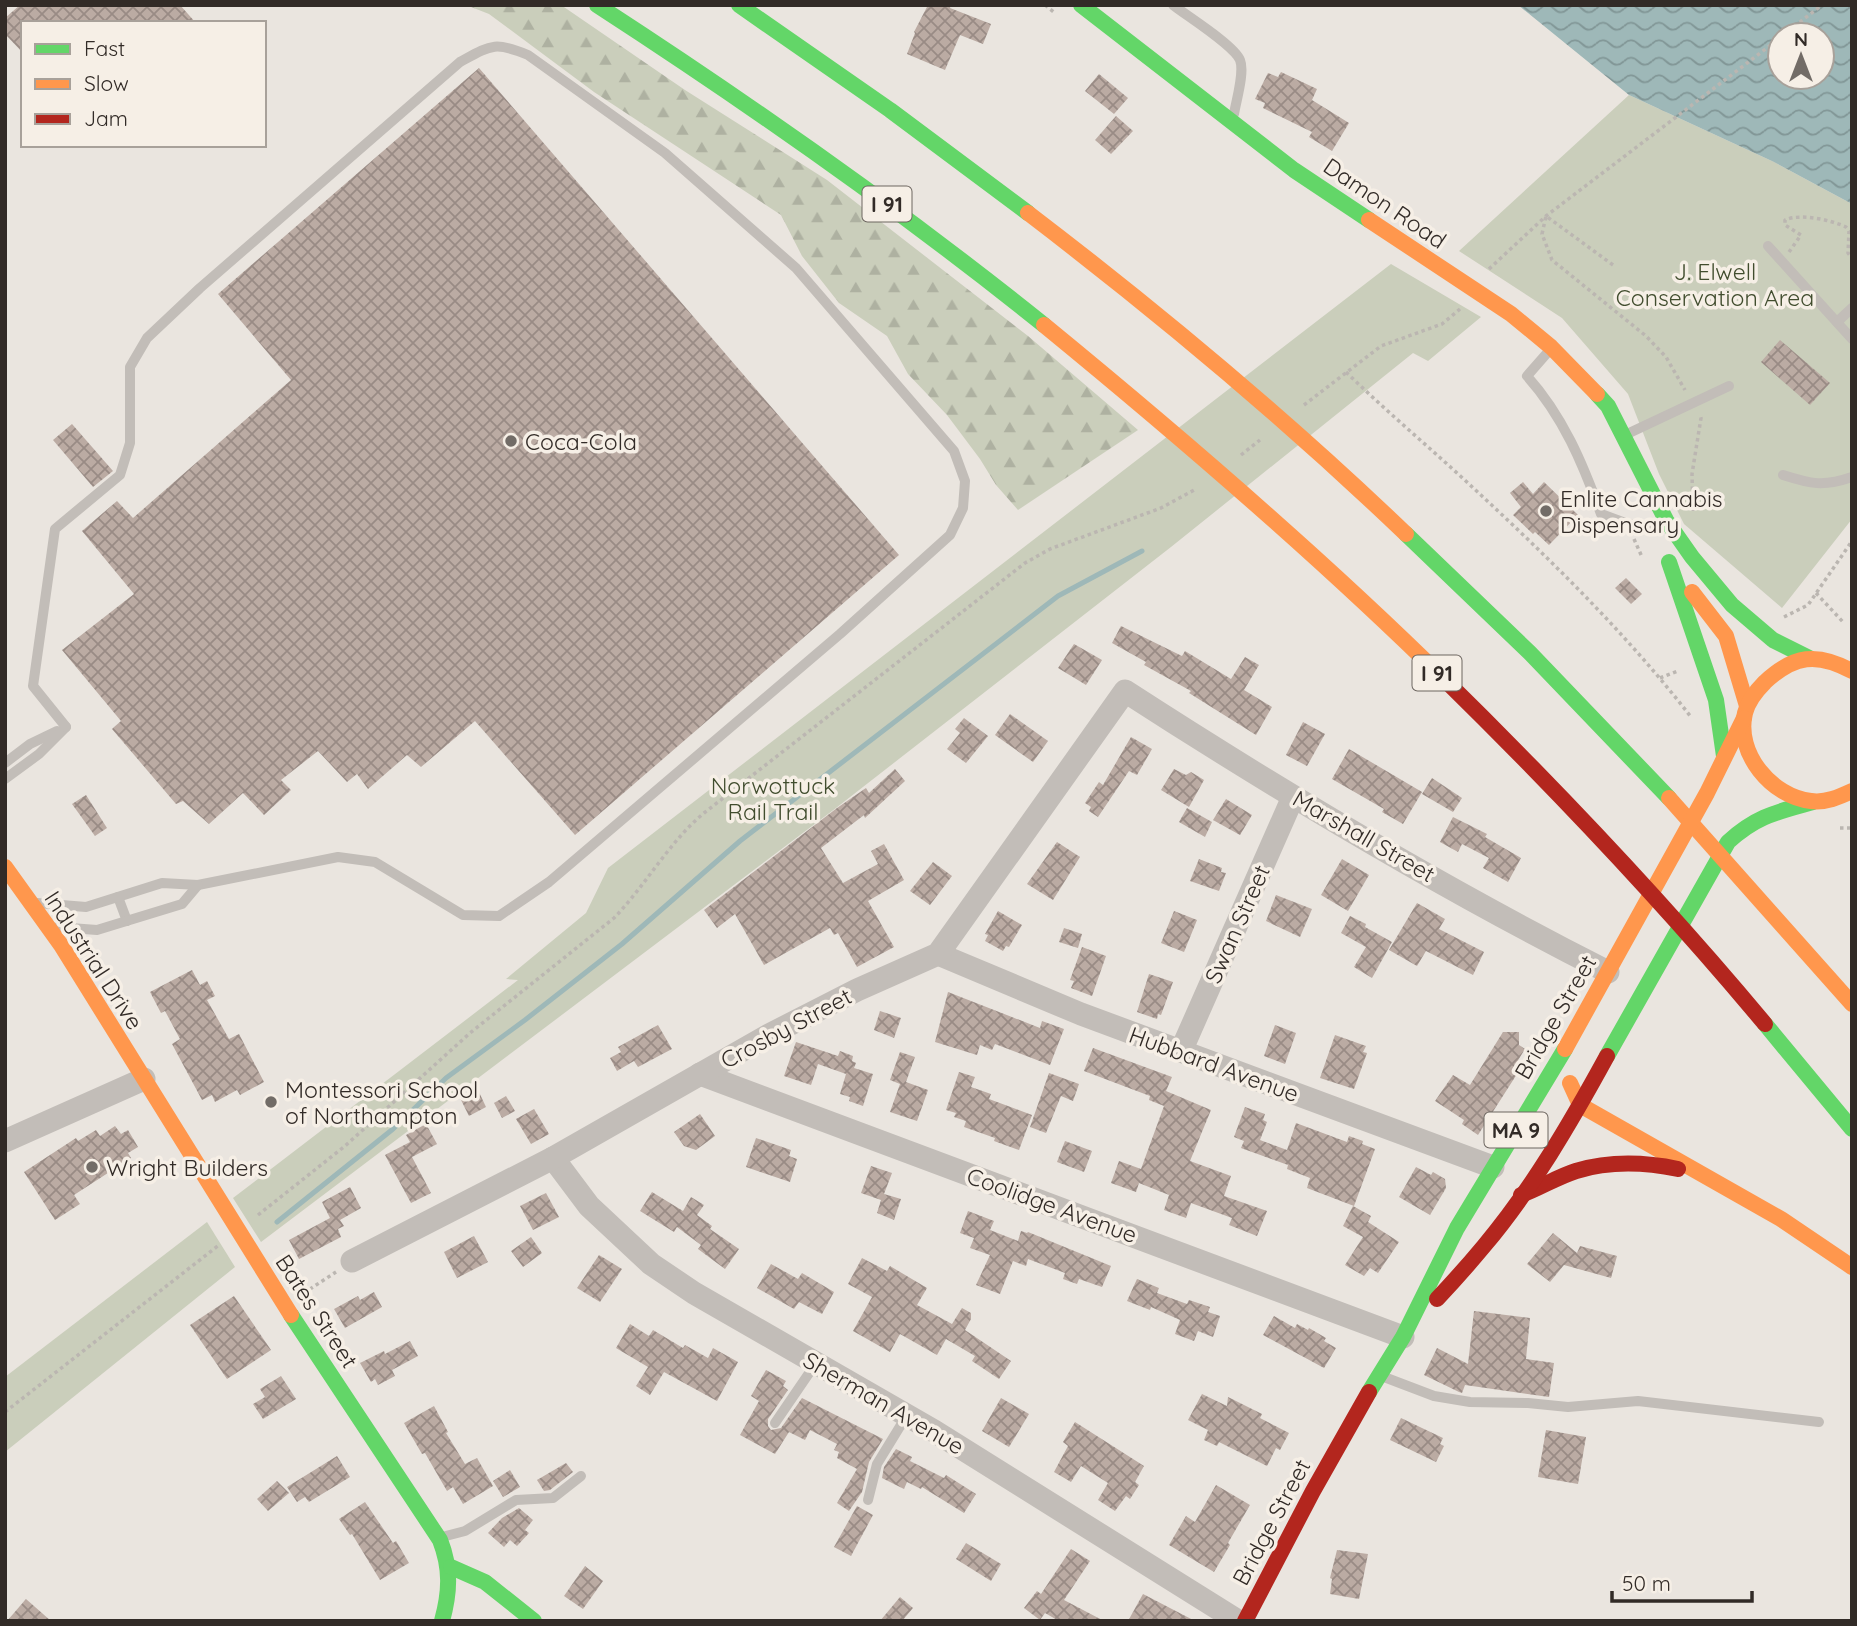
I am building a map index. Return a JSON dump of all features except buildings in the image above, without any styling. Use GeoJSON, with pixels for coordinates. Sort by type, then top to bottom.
{"type":"FeatureCollection","features":[{"type":"Feature","properties":{"kind":"main road","name":"I 91"},"geometry":{"type":"LineString","coordinates":[[597,5],[760,112],[845,173],[1015,303],[1265,510],[1444,679],[1604,841],[1720,971],[1852,1129]]}},
{"type":"Feature","properties":{"kind":"main road"},"geometry":{"type":"LineString","coordinates":[[739,5],[878,101],[979,176],[1224,373],[1323,457],[1485,609],[1643,770],[1852,1004]]}},
{"type":"Feature","properties":{"kind":"main road","name":"Damon Road"},"geometry":{"type":"LineString","coordinates":[[1082,5],[1232,124],[1320,188],[1511,314],[1551,346],[1608,407],[1666,520],[1692,557],[1732,604],[1773,640],[1809,658],[1831,660],[1852,671]]}},
{"type":"Feature","properties":{"kind":"main road","name":"Damon Road"},"geometry":{"type":"LineString","coordinates":[[1635,463],[1716,701],[1724,756]]}},
{"type":"Feature","properties":{"kind":"main road","name":"Damon Road"},"geometry":{"type":"LineString","coordinates":[[1661,545],[1726,636],[1732,650],[1745,712],[1750,752],[1762,773],[1786,795],[1813,802]]}},
{"type":"Feature","properties":{"kind":"main road"},"geometry":{"type":"LineString","coordinates":[[1809,658],[1837,643]]}},
{"type":"Feature","properties":{"kind":"main road","name":"Bridge Street"},"geometry":{"type":"LineString","coordinates":[[1245,1621],[1313,1490],[1378,1375],[1403,1337],[1457,1228],[1576,1030],[1707,793],[1758,689],[1791,661],[1809,658]]}},
{"type":"Feature","properties":{"kind":"main road","name":"Bridge Street"},"geometry":{"type":"LineString","coordinates":[[1403,1337],[1485,1245],[1580,1105],[1728,842],[1746,825],[1772,814],[1813,802],[1843,797],[1852,791]]}},
{"type":"Feature","properties":{"kind":"main road","name":"Industrial Drive"},"geometry":{"type":"LineString","coordinates":[[5,867],[47,926],[144,1079]]}},
{"type":"Feature","properties":{"kind":"main road"},"geometry":{"type":"LineString","coordinates":[[1576,1030],[1569,1056],[1569,1074],[1571,1088],[1580,1105],[1781,1219],[1852,1266]]}},
{"type":"Feature","properties":{"kind":"main road","name":"Bates Street"},"geometry":{"type":"LineString","coordinates":[[144,1079],[285,1306],[439,1538],[451,1567]]}},
{"type":"Feature","properties":{"kind":"main road"},"geometry":{"type":"LineString","coordinates":[[1519,1196],[1562,1176],[1609,1164],[1668,1167],[1704,1175]]}},
{"type":"Feature","properties":{"kind":"main road"},"geometry":{"type":"LineString","coordinates":[[442,1621],[451,1567],[464,1570],[485,1581],[534,1621]]}},
{"type":"Feature","properties":{"kind":"street","name":"Marshall Street"},"geometry":{"type":"LineString","coordinates":[[938,954],[1125,691],[1293,797],[1608,972]]}},
{"type":"Feature","properties":{"kind":"street","name":"Swan Street"},"geometry":{"type":"LineString","coordinates":[[1181,1051],[1293,797]]}},
{"type":"Feature","properties":{"kind":"street","name":"Hubbard Avenue"},"geometry":{"type":"LineString","coordinates":[[938,954],[1081,1014],[1493,1167]]}},
{"type":"Feature","properties":{"kind":"street","name":"Crosby Street"},"geometry":{"type":"LineString","coordinates":[[352,1261],[553,1158],[769,1035],[857,990],[938,954]]}},
{"type":"Feature","properties":{"kind":"street","name":"Coolidge Avenue"},"geometry":{"type":"LineString","coordinates":[[700,1074],[1403,1337]]}},
{"type":"Feature","properties":{"kind":"street"},"geometry":{"type":"LineString","coordinates":[[5,1141],[144,1079]]}},
{"type":"Feature","properties":{"kind":"street","name":"Sherman Avenue"},"geometry":{"type":"LineString","coordinates":[[553,1158],[589,1206],[651,1264],[694,1293],[907,1415],[1238,1621]]}},
{"type":"Feature","properties":{"kind":"lane"},"geometry":{"type":"LineString","coordinates":[[1173,5],[1228,46],[1240,60],[1240,80],[1232,124]]}},
{"type":"Feature","properties":{"kind":"lane"},"geometry":{"type":"LineString","coordinates":[[30,902],[86,907],[162,883],[198,885],[338,857],[375,862],[463,915],[499,916],[549,882],[840,634],[950,535],[963,508],[965,481],[954,451],[796,268],[665,153],[528,55],[504,45],[486,48],[460,62],[200,288],[147,338],[130,367],[131,443],[120,475],[55,529],[33,687],[66,727]]}},
{"type":"Feature","properties":{"kind":"lane"},"geometry":{"type":"LineString","coordinates":[[1768,246],[1852,339]]}},
{"type":"Feature","properties":{"kind":"lane"},"geometry":{"type":"LineString","coordinates":[[1837,322],[1852,308]]}},
{"type":"Feature","properties":{"kind":"lane"},"geometry":{"type":"LineString","coordinates":[[1551,346],[1527,376],[1544,397],[1579,455],[1601,514],[1628,524],[1661,545]]}},
{"type":"Feature","properties":{"kind":"lane"},"geometry":{"type":"LineString","coordinates":[[1622,436],[1729,386]]}},
{"type":"Feature","properties":{"kind":"lane"},"geometry":{"type":"LineString","coordinates":[[1783,475],[1814,485],[1852,477]]}},
{"type":"Feature","properties":{"kind":"lane"},"geometry":{"type":"LineString","coordinates":[[5,763],[30,744],[66,727]]}},
{"type":"Feature","properties":{"kind":"lane"},"geometry":{"type":"LineString","coordinates":[[5,779],[39,754],[66,727]]}},
{"type":"Feature","properties":{"kind":"lane"},"geometry":{"type":"LineString","coordinates":[[47,926],[97,930],[182,904],[198,885]]}},
{"type":"Feature","properties":{"kind":"lane"},"geometry":{"type":"LineString","coordinates":[[118,897],[127,921]]}},
{"type":"Feature","properties":{"kind":"lane"},"geometry":{"type":"LineString","coordinates":[[775,1423],[816,1363]]}},
{"type":"Feature","properties":{"kind":"lane"},"geometry":{"type":"LineString","coordinates":[[1378,1375],[1434,1396],[1470,1402],[1567,1407],[1638,1401],[1819,1422]]}},
{"type":"Feature","properties":{"kind":"lane"},"geometry":{"type":"LineString","coordinates":[[868,1500],[877,1464],[907,1415]]}},
{"type":"Feature","properties":{"kind":"lane"},"geometry":{"type":"LineString","coordinates":[[439,1538],[465,1531],[516,1500],[553,1498],[581,1476]]}},
{"type":"Feature","properties":{"kind":"path"},"geometry":{"type":"LineString","coordinates":[[1801,21],[1822,5]]}},
{"type":"Feature","properties":{"kind":"path"},"geometry":{"type":"LineString","coordinates":[[1493,263],[1546,216],[1766,48]]}},
{"type":"Feature","properties":{"kind":"path"},"geometry":{"type":"LineString","coordinates":[[1546,216],[1613,265]]}},
{"type":"Feature","properties":{"kind":"path"},"geometry":{"type":"LineString","coordinates":[[1546,216],[1542,234],[1552,260],[1646,336],[1666,357],[1701,418],[1692,474],[1692,508],[1696,517]]}},
{"type":"Feature","properties":{"kind":"path"},"geometry":{"type":"LineString","coordinates":[[1782,262],[1801,235],[1784,225],[1789,218],[1820,220],[1846,227],[1850,231],[1848,253],[1852,258]]}},
{"type":"Feature","properties":{"kind":"path"},"geometry":{"type":"LineString","coordinates":[[1371,353],[1391,342],[1443,324],[1463,304]]}},
{"type":"Feature","properties":{"kind":"path"},"geometry":{"type":"LineString","coordinates":[[1346,372],[1468,484],[1595,609],[1644,659],[1697,725]]}},
{"type":"Feature","properties":{"kind":"path"},"geometry":{"type":"LineString","coordinates":[[252,1220],[345,1146],[470,1033],[614,918],[635,896],[691,824],[1025,563],[1050,549],[1161,508],[1199,488]]}},
{"type":"Feature","properties":{"kind":"path"},"geometry":{"type":"LineString","coordinates":[[1775,616],[1785,617],[1808,605],[1852,541]]}},
{"type":"Feature","properties":{"kind":"path"},"geometry":{"type":"LineString","coordinates":[[1816,593],[1843,622]]}},
{"type":"Feature","properties":{"kind":"path"},"geometry":{"type":"LineString","coordinates":[[5,1412],[222,1242]]}},
{"type":"Feature","properties":{"kind":"path"},"geometry":{"type":"LineString","coordinates":[[285,1306],[352,1261]]}},
{"type":"Feature","properties":{"kind":"green space"},"geometry":{"type":"Polygon","coordinates":[[[466,5],[561,5],[685,90],[827,180],[1028,336],[1138,430],[1018,510],[996,485],[947,415],[908,374],[887,336],[839,303],[802,256],[781,215],[594,92],[489,14],[466,5]]]}},
{"type":"Feature","properties":{"kind":"green space","name":"J. Elwell Conservation Area"},"geometry":{"type":"Polygon","coordinates":[[[1629,95],[1774,162],[1852,204],[1852,519],[1782,608],[1684,524],[1659,474],[1628,394],[1562,318],[1459,251],[1629,95]]]}},
{"type":"Feature","properties":{"kind":"green space","name":"Norwottuck Rail Trail"},"geometry":{"type":"Polygon","coordinates":[[[1391,264],[1481,317],[1428,361],[1413,353],[1171,547],[836,808],[261,1242],[233,1198],[518,980],[506,979],[586,913],[608,868],[1391,264]]]}},
{"type":"Feature","properties":{"kind":"green space"},"geometry":{"type":"Polygon","coordinates":[[[207,1222],[235,1267],[5,1452],[5,1377],[207,1222]]]}},
{"type":"Feature","properties":{"kind":"water"},"geometry":{"type":"Polygon","coordinates":[[[1518,5],[1852,5],[1852,204],[1774,162],[1629,95],[1518,5]]]}},
{"type":"Feature","properties":{"kind":"waterway"},"geometry":{"type":"LineString","coordinates":[[277,1222],[393,1129],[446,1078],[622,944],[740,841],[1058,596],[1142,551]]}},
{"type":"Feature","properties":{"kind":"traffic: fast"},"geometry":{"type":"LineString","coordinates":[[597,5],[825,159],[1044,325]]}},
{"type":"Feature","properties":{"kind":"traffic: fast"},"geometry":{"type":"LineString","coordinates":[[739,5],[890,110],[1028,213]]}},
{"type":"Feature","properties":{"kind":"traffic: fast"},"geometry":{"type":"LineString","coordinates":[[1081,5],[1294,170],[1369,220]]}},
{"type":"Feature","properties":{"kind":"traffic: fast"},"geometry":{"type":"LineString","coordinates":[[1597,394],[1608,406],[1666,520],[1692,557],[1732,605],[1773,640],[1809,658]]}},
{"type":"Feature","properties":{"kind":"traffic: fast"},"geometry":{"type":"LineString","coordinates":[[1406,534],[1530,653],[1669,798]]}},
{"type":"Feature","properties":{"kind":"traffic: fast"},"geometry":{"type":"LineString","coordinates":[[1669,562],[1716,700],[1724,756]]}},
{"type":"Feature","properties":{"kind":"traffic: fast"},"geometry":{"type":"LineString","coordinates":[[1607,1056],[1728,842],[1758,821],[1813,802]]}},
{"type":"Feature","properties":{"kind":"traffic: fast"},"geometry":{"type":"LineString","coordinates":[[1765,1024],[1852,1129]]}},
{"type":"Feature","properties":{"kind":"traffic: fast"},"geometry":{"type":"LineString","coordinates":[[1369,1392],[1403,1337],[1457,1228],[1565,1049]]}},
{"type":"Feature","properties":{"kind":"traffic: fast"},"geometry":{"type":"LineString","coordinates":[[291,1315],[440,1540],[448,1580],[442,1621]]}},
{"type":"Feature","properties":{"kind":"traffic: fast"},"geometry":{"type":"LineString","coordinates":[[451,1567],[485,1582],[534,1621]]}},
{"type":"Feature","properties":{"kind":"traffic: slow"},"geometry":{"type":"LineString","coordinates":[[1028,213],[1222,368],[1406,534]]}},
{"type":"Feature","properties":{"kind":"traffic: slow"},"geometry":{"type":"LineString","coordinates":[[1369,220],[1511,314],[1551,347],[1597,394]]}},
{"type":"Feature","properties":{"kind":"traffic: slow"},"geometry":{"type":"LineString","coordinates":[[1044,325],[1249,498],[1445,680]]}},
{"type":"Feature","properties":{"kind":"traffic: slow"},"geometry":{"type":"LineString","coordinates":[[1692,592],[1726,636],[1747,706]]}},
{"type":"Feature","properties":{"kind":"traffic: slow"},"geometry":{"type":"LineString","coordinates":[[1852,671],[1817,659],[1806,659],[1786,666],[1765,682],[1753,696],[1745,713],[1743,728],[1751,757],[1770,782],[1783,791],[1811,801],[1832,799],[1852,791]]}},
{"type":"Feature","properties":{"kind":"traffic: slow"},"geometry":{"type":"LineString","coordinates":[[1565,1049],[1707,793],[1744,718]]}},
{"type":"Feature","properties":{"kind":"traffic: slow"},"geometry":{"type":"LineString","coordinates":[[1669,798],[1852,1004]]}},
{"type":"Feature","properties":{"kind":"traffic: slow"},"geometry":{"type":"LineString","coordinates":[[5,867],[61,945],[291,1315]]}},
{"type":"Feature","properties":{"kind":"traffic: slow"},"geometry":{"type":"LineString","coordinates":[[1570,1083],[1580,1105],[1781,1219],[1852,1267]]}},
{"type":"Feature","properties":{"kind":"traffic: jam"},"geometry":{"type":"LineString","coordinates":[[1445,680],[1610,848],[1765,1024]]}},
{"type":"Feature","properties":{"kind":"traffic: jam"},"geometry":{"type":"LineString","coordinates":[[1437,1299],[1502,1224],[1535,1178],[1607,1056]]}},
{"type":"Feature","properties":{"kind":"traffic: jam"},"geometry":{"type":"LineString","coordinates":[[1521,1195],[1569,1173],[1601,1165],[1639,1164],[1678,1169]]}},
{"type":"Feature","properties":{"kind":"traffic: jam"},"geometry":{"type":"LineString","coordinates":[[1245,1621],[1313,1491],[1369,1392]]}},
{"type":"Feature","properties":{"kind":"place","name":"Coca-Cola"},"geometry":{"type":"Point","coordinates":[511,441]}},
{"type":"Feature","properties":{"kind":"place","name":"Enlite Cannabis Dispensary"},"geometry":{"type":"Point","coordinates":[1546,511]}},
{"type":"Feature","properties":{"kind":"place","name":"Montessori School of Northampton"},"geometry":{"type":"Point","coordinates":[271,1102]}},
{"type":"Feature","properties":{"kind":"place","name":"Wright Builders"},"geometry":{"type":"Point","coordinates":[92,1167]}}]}
